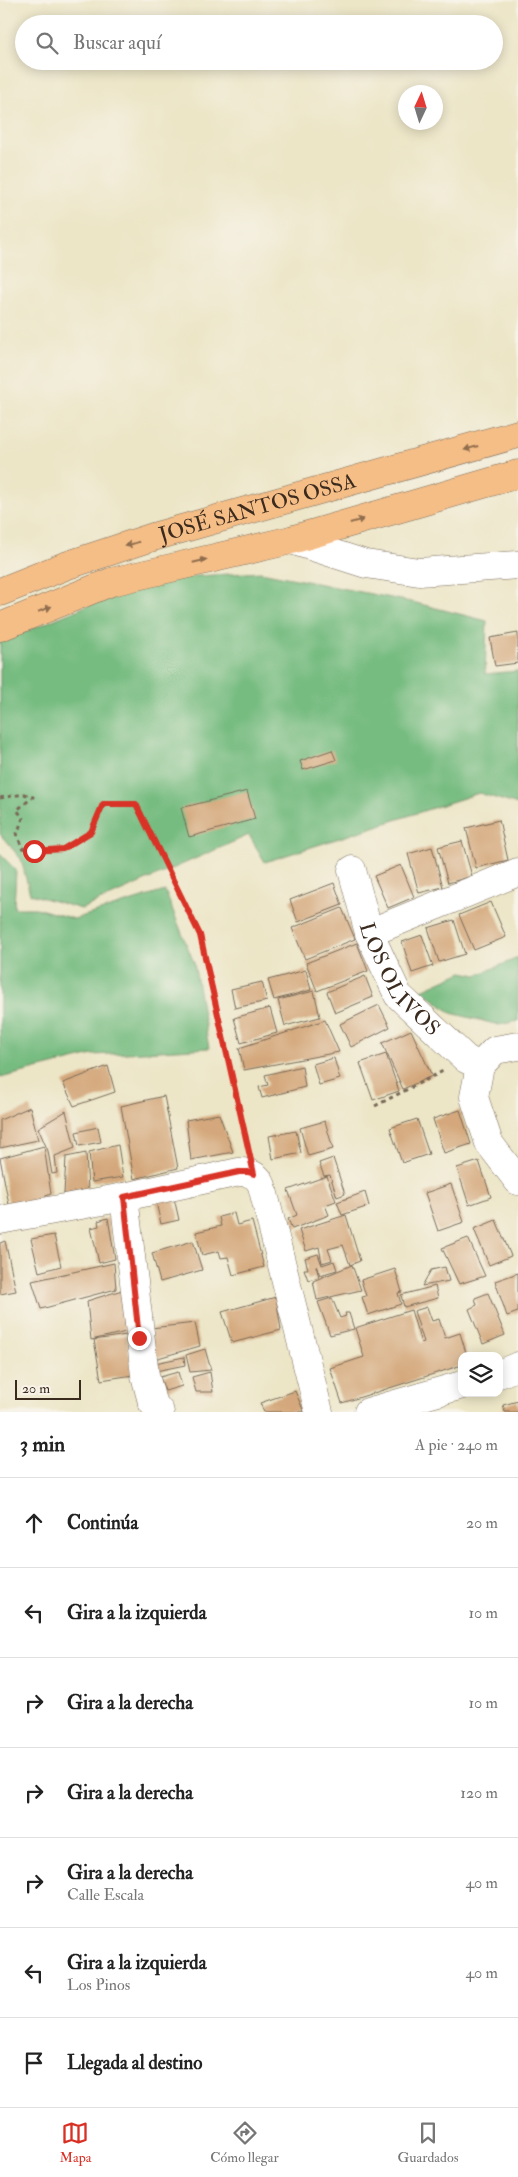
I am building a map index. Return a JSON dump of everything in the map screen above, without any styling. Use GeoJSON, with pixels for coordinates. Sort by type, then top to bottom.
{"type":"FeatureCollection","features":[{"type":"Feature","properties":{"kind":"highway","name":"JOSÉ SANTOS OSSA"},"geometry":{"type":"LineString","coordinates":[[0,592],[65,566],[153,537],[518,434]]}},
{"type":"Feature","properties":{"kind":"highway","name":"JOSÉ SANTOS OSSA"},"geometry":{"type":"LineString","coordinates":[[0,627],[111,582],[291,540],[518,474]]}},
{"type":"Feature","properties":{"kind":"street"},"geometry":{"type":"LineString","coordinates":[[291,540],[366,564],[419,572],[518,565]]}},
{"type":"Feature","properties":{"kind":"street","name":"LOS OLIVOS"},"geometry":{"type":"LineString","coordinates":[[352,870],[369,933],[398,995],[473,1063]]}},
{"type":"Feature","properties":{"kind":"street"},"geometry":{"type":"LineString","coordinates":[[369,933],[518,872]]}},
{"type":"Feature","properties":{"kind":"street"},"geometry":{"type":"LineString","coordinates":[[518,1046],[495,1050],[473,1063],[474,1097],[489,1144],[518,1181]]}},
{"type":"Feature","properties":{"kind":"street"},"geometry":{"type":"LineString","coordinates":[[0,1220],[124,1197],[239,1172],[254,1174],[262,1186],[319,1412]]}},
{"type":"Feature","properties":{"kind":"street"},"geometry":{"type":"LineString","coordinates":[[124,1197],[144,1375],[152,1402],[160,1412]]}},
{"type":"Feature","properties":{"kind":"street"},"geometry":{"type":"LineString","coordinates":[[503,1372],[518,1366]]}},
{"type":"Feature","properties":{"kind":"street"},"geometry":{"type":"LineString","coordinates":[[368,1412],[458,1386]]}},
{"type":"Feature","properties":{"kind":"path"},"geometry":{"type":"LineString","coordinates":[[0,798],[24,794],[33,797],[17,810],[23,818],[17,834],[22,848],[34,851],[63,849],[91,832],[103,804],[136,804],[200,935],[254,1174]]}},
{"type":"Feature","properties":{"kind":"path"},"geometry":{"type":"LineString","coordinates":[[375,1106],[473,1063]]}},
{"type":"Feature","properties":{"kind":"green space"},"geometry":{"type":"Polygon","coordinates":[[[261,572],[416,603],[487,621],[485,674],[518,671],[518,805],[479,793],[265,862],[249,835],[81,909],[30,894],[21,859],[0,834],[0,642],[151,579],[261,572]]]}},
{"type":"Feature","properties":{"kind":"green space"},"geometry":{"type":"Polygon","coordinates":[[[0,854],[16,870],[14,908],[36,908],[74,919],[165,891],[194,963],[209,1048],[93,1055],[0,1078],[0,854]]]}},
{"type":"Feature","properties":{"kind":"green space"},"geometry":{"type":"Polygon","coordinates":[[[518,958],[518,1021],[499,1025],[451,1013],[422,990],[462,972],[477,975],[518,958]]]}},
{"type":"Feature","properties":{"kind":"building"},"geometry":{"type":"Polygon","coordinates":[[[518,633],[518,663],[495,666],[490,638],[518,633]]]}},
{"type":"Feature","properties":{"kind":"building"},"geometry":{"type":"Polygon","coordinates":[[[332,750],[336,760],[303,770],[300,761],[332,750]]]}},
{"type":"Feature","properties":{"kind":"building"},"geometry":{"type":"Polygon","coordinates":[[[247,791],[255,819],[189,837],[181,808],[247,791]]]}},
{"type":"Feature","properties":{"kind":"building"},"geometry":{"type":"Polygon","coordinates":[[[499,820],[508,860],[476,868],[466,828],[499,820]]]}},
{"type":"Feature","properties":{"kind":"building"},"geometry":{"type":"Polygon","coordinates":[[[462,841],[472,876],[448,883],[438,847],[462,841]]]}},
{"type":"Feature","properties":{"kind":"building"},"geometry":{"type":"Polygon","coordinates":[[[432,847],[443,887],[419,893],[408,854],[432,847]]]}},
{"type":"Feature","properties":{"kind":"building"},"geometry":{"type":"Polygon","coordinates":[[[401,865],[414,897],[388,908],[374,876],[401,865]]]}},
{"type":"Feature","properties":{"kind":"building"},"geometry":{"type":"Polygon","coordinates":[[[334,883],[342,905],[298,922],[290,900],[334,883]]]}},
{"type":"Feature","properties":{"kind":"building"},"geometry":{"type":"Polygon","coordinates":[[[491,902],[506,937],[474,950],[459,915],[491,902]]]}},
{"type":"Feature","properties":{"kind":"building"},"geometry":{"type":"Polygon","coordinates":[[[342,908],[355,939],[305,959],[292,928],[342,908]]]}},
{"type":"Feature","properties":{"kind":"building"},"geometry":{"type":"Polygon","coordinates":[[[454,920],[465,954],[439,962],[428,928],[454,920]]]}},
{"type":"Feature","properties":{"kind":"building"},"geometry":{"type":"Polygon","coordinates":[[[422,935],[433,966],[412,973],[402,942],[422,935]]]}},
{"type":"Feature","properties":{"kind":"building"},"geometry":{"type":"Polygon","coordinates":[[[357,943],[368,971],[317,991],[306,963],[357,943]]]}},
{"type":"Feature","properties":{"kind":"building"},"geometry":{"type":"Polygon","coordinates":[[[306,970],[311,990],[274,1000],[268,980],[306,970]]]}},
{"type":"Feature","properties":{"kind":"building"},"geometry":{"type":"Polygon","coordinates":[[[365,976],[373,997],[335,1013],[327,992],[365,976]]]}},
{"type":"Feature","properties":{"kind":"building"},"geometry":{"type":"Polygon","coordinates":[[[262,982],[267,1001],[235,1008],[231,989],[262,982]]]}},
{"type":"Feature","properties":{"kind":"building"},"geometry":{"type":"Polygon","coordinates":[[[314,991],[320,1017],[285,1026],[278,1000],[314,991]]]}},
{"type":"Feature","properties":{"kind":"building"},"geometry":{"type":"Polygon","coordinates":[[[379,1005],[390,1027],[351,1047],[340,1024],[379,1005]]]}},
{"type":"Feature","properties":{"kind":"building"},"geometry":{"type":"Polygon","coordinates":[[[270,1008],[277,1033],[241,1043],[234,1018],[270,1008]]]}},
{"type":"Feature","properties":{"kind":"building"},"geometry":{"type":"Polygon","coordinates":[[[325,1020],[339,1052],[244,1070],[239,1048],[325,1020]]]}},
{"type":"Feature","properties":{"kind":"building"},"geometry":{"type":"Polygon","coordinates":[[[411,1030],[432,1076],[403,1089],[382,1043],[411,1030]]]}},
{"type":"Feature","properties":{"kind":"building"},"geometry":{"type":"Polygon","coordinates":[[[386,1054],[399,1091],[373,1100],[360,1063],[386,1054]]]}},
{"type":"Feature","properties":{"kind":"building"},"geometry":{"type":"Polygon","coordinates":[[[334,1058],[340,1079],[319,1085],[313,1064],[334,1058]]]}},
{"type":"Feature","properties":{"kind":"building"},"geometry":{"type":"Polygon","coordinates":[[[108,1066],[115,1092],[74,1106],[63,1083],[108,1066]]]}},
{"type":"Feature","properties":{"kind":"building"},"geometry":{"type":"Polygon","coordinates":[[[302,1066],[305,1087],[262,1098],[259,1087],[268,1085],[265,1075],[302,1066]]]}},
{"type":"Feature","properties":{"kind":"building"},"geometry":{"type":"Polygon","coordinates":[[[164,1096],[178,1168],[134,1179],[121,1106],[164,1096]]]}},
{"type":"Feature","properties":{"kind":"building"},"geometry":{"type":"Polygon","coordinates":[[[30,1107],[38,1140],[0,1148],[0,1120],[30,1107]]]}},
{"type":"Feature","properties":{"kind":"building"},"geometry":{"type":"Polygon","coordinates":[[[460,1110],[471,1144],[444,1153],[433,1119],[460,1110]]]}},
{"type":"Feature","properties":{"kind":"building"},"geometry":{"type":"Polygon","coordinates":[[[66,1111],[75,1148],[55,1156],[57,1173],[52,1174],[48,1151],[38,1128],[66,1111]]]}},
{"type":"Feature","properties":{"kind":"building"},"geometry":{"type":"Polygon","coordinates":[[[219,1114],[233,1152],[191,1160],[186,1120],[219,1114]]]}},
{"type":"Feature","properties":{"kind":"building"},"geometry":{"type":"Polygon","coordinates":[[[417,1119],[429,1154],[402,1163],[390,1128],[417,1119]]]}},
{"type":"Feature","properties":{"kind":"building"},"geometry":{"type":"Polygon","coordinates":[[[325,1121],[333,1149],[308,1156],[300,1128],[325,1121]]]}},
{"type":"Feature","properties":{"kind":"building"},"geometry":{"type":"Polygon","coordinates":[[[98,1127],[101,1142],[79,1146],[76,1132],[98,1127]]]}},
{"type":"Feature","properties":{"kind":"building"},"geometry":{"type":"Polygon","coordinates":[[[296,1131],[301,1153],[273,1159],[269,1136],[296,1131]]]}},
{"type":"Feature","properties":{"kind":"building"},"geometry":{"type":"Polygon","coordinates":[[[118,1145],[123,1177],[92,1182],[89,1152],[118,1145]]]}},
{"type":"Feature","properties":{"kind":"building"},"geometry":{"type":"Polygon","coordinates":[[[44,1146],[51,1194],[10,1210],[0,1158],[44,1146]]]}},
{"type":"Feature","properties":{"kind":"building"},"geometry":{"type":"Polygon","coordinates":[[[86,1153],[88,1190],[64,1194],[66,1157],[86,1153]]]}},
{"type":"Feature","properties":{"kind":"building"},"geometry":{"type":"Polygon","coordinates":[[[333,1158],[345,1194],[337,1197],[330,1175],[324,1176],[319,1163],[333,1158]]]}},
{"type":"Feature","properties":{"kind":"building"},"geometry":{"type":"Polygon","coordinates":[[[479,1161],[491,1197],[469,1205],[457,1168],[479,1161]]]}},
{"type":"Feature","properties":{"kind":"building"},"geometry":{"type":"Polygon","coordinates":[[[327,1176],[336,1201],[325,1205],[329,1215],[292,1229],[288,1219],[297,1215],[288,1190],[327,1176]]]}},
{"type":"Feature","properties":{"kind":"building"},"geometry":{"type":"Polygon","coordinates":[[[451,1184],[464,1222],[438,1231],[425,1193],[451,1184]]]}},
{"type":"Feature","properties":{"kind":"building"},"geometry":{"type":"Polygon","coordinates":[[[365,1192],[369,1206],[342,1215],[337,1202],[365,1192]]]}},
{"type":"Feature","properties":{"kind":"building"},"geometry":{"type":"Polygon","coordinates":[[[174,1198],[179,1220],[161,1224],[156,1202],[174,1198]]]}},
{"type":"Feature","properties":{"kind":"building"},"geometry":{"type":"Polygon","coordinates":[[[234,1213],[237,1225],[252,1221],[264,1267],[233,1275],[228,1257],[221,1258],[219,1251],[202,1255],[196,1232],[221,1226],[219,1217],[234,1213]]]}},
{"type":"Feature","properties":{"kind":"building"},"geometry":{"type":"Polygon","coordinates":[[[346,1215],[360,1261],[350,1265],[343,1245],[328,1249],[332,1260],[322,1263],[319,1247],[306,1251],[299,1230],[346,1215]]]}},
{"type":"Feature","properties":{"kind":"building"},"geometry":{"type":"Polygon","coordinates":[[[108,1218],[115,1259],[99,1263],[91,1228],[99,1226],[98,1221],[108,1218]]]}},
{"type":"Feature","properties":{"kind":"building"},"geometry":{"type":"Polygon","coordinates":[[[496,1220],[511,1256],[489,1265],[474,1229],[496,1220]]]}},
{"type":"Feature","properties":{"kind":"building"},"geometry":{"type":"Polygon","coordinates":[[[54,1235],[61,1266],[39,1272],[31,1239],[54,1235]]]}},
{"type":"Feature","properties":{"kind":"building"},"geometry":{"type":"Polygon","coordinates":[[[468,1238],[485,1276],[459,1284],[442,1248],[468,1238]]]}},
{"type":"Feature","properties":{"kind":"building"},"geometry":{"type":"Polygon","coordinates":[[[5,1241],[16,1291],[0,1294],[0,1243],[5,1241]]]}},
{"type":"Feature","properties":{"kind":"building"},"geometry":{"type":"Polygon","coordinates":[[[193,1241],[202,1270],[160,1282],[152,1253],[193,1241]]]}},
{"type":"Feature","properties":{"kind":"building"},"geometry":{"type":"Polygon","coordinates":[[[318,1254],[322,1265],[334,1261],[337,1270],[320,1275],[316,1266],[319,1277],[308,1280],[304,1269],[308,1269],[305,1258],[318,1254]]]}},
{"type":"Feature","properties":{"kind":"building"},"geometry":{"type":"Polygon","coordinates":[[[114,1263],[116,1289],[41,1309],[32,1281],[114,1263]]]}},
{"type":"Feature","properties":{"kind":"building"},"geometry":{"type":"Polygon","coordinates":[[[352,1265],[361,1290],[317,1300],[313,1281],[352,1265]]]}},
{"type":"Feature","properties":{"kind":"building"},"geometry":{"type":"Polygon","coordinates":[[[445,1267],[449,1281],[422,1286],[431,1270],[445,1267]]]}},
{"type":"Feature","properties":{"kind":"building"},"geometry":{"type":"Polygon","coordinates":[[[395,1269],[402,1292],[398,1293],[401,1304],[368,1315],[362,1297],[366,1296],[361,1280],[395,1269]]]}},
{"type":"Feature","properties":{"kind":"building"},"geometry":{"type":"Polygon","coordinates":[[[518,1273],[518,1312],[507,1316],[495,1281],[518,1273]]]}},
{"type":"Feature","properties":{"kind":"building"},"geometry":{"type":"Polygon","coordinates":[[[435,1286],[438,1298],[404,1307],[401,1295],[435,1286]]]}},
{"type":"Feature","properties":{"kind":"building"},"geometry":{"type":"Polygon","coordinates":[[[122,1290],[126,1332],[91,1340],[87,1301],[122,1290]]]}},
{"type":"Feature","properties":{"kind":"building"},"geometry":{"type":"Polygon","coordinates":[[[488,1293],[505,1335],[483,1344],[469,1309],[477,1305],[475,1298],[488,1293]]]}},
{"type":"Feature","properties":{"kind":"building"},"geometry":{"type":"Polygon","coordinates":[[[276,1297],[281,1330],[232,1343],[222,1312],[276,1297]]]}},
{"type":"Feature","properties":{"kind":"building"},"geometry":{"type":"Polygon","coordinates":[[[332,1298],[340,1318],[346,1316],[345,1313],[349,1313],[354,1329],[330,1335],[318,1302],[332,1298]]]}},
{"type":"Feature","properties":{"kind":"building"},"geometry":{"type":"Polygon","coordinates":[[[427,1307],[432,1321],[439,1319],[445,1338],[460,1333],[466,1352],[458,1352],[458,1366],[342,1403],[330,1368],[364,1357],[355,1328],[411,1310],[421,1343],[424,1342],[414,1311],[427,1307]]]}},
{"type":"Feature","properties":{"kind":"building"},"geometry":{"type":"Polygon","coordinates":[[[195,1323],[200,1346],[151,1360],[151,1328],[195,1323]]]}},
{"type":"Feature","properties":{"kind":"building"},"geometry":{"type":"Polygon","coordinates":[[[126,1335],[133,1375],[101,1380],[94,1340],[126,1335]]]}},
{"type":"Feature","properties":{"kind":"building"},"geometry":{"type":"Polygon","coordinates":[[[205,1349],[211,1370],[190,1372],[186,1355],[205,1349]]]}},
{"type":"Feature","properties":{"kind":"building"},"geometry":{"type":"Polygon","coordinates":[[[184,1357],[185,1365],[156,1371],[155,1363],[184,1357]]]}},
{"type":"Feature","properties":{"kind":"building"},"geometry":{"type":"Polygon","coordinates":[[[178,1372],[182,1386],[165,1391],[160,1377],[178,1372]]]}},
{"type":"Feature","properties":{"kind":"building"},"geometry":{"type":"Polygon","coordinates":[[[210,1372],[213,1392],[196,1392],[192,1377],[210,1372]]]}},
{"type":"Feature","properties":{"kind":"building"},"geometry":{"type":"Polygon","coordinates":[[[295,1391],[304,1412],[264,1412],[260,1403],[295,1391]]]}},
{"type":"Feature","properties":{"kind":"building"},"geometry":{"type":"Polygon","coordinates":[[[518,1401],[518,1412],[505,1412],[503,1405],[518,1401]]]}},
{"type":"Feature","properties":{"kind":"route"},"geometry":{"type":"LineString","coordinates":[[34,851],[63,849],[91,832],[103,804],[136,804],[200,935],[254,1174],[239,1172],[124,1197],[139,1338]]}}]}
